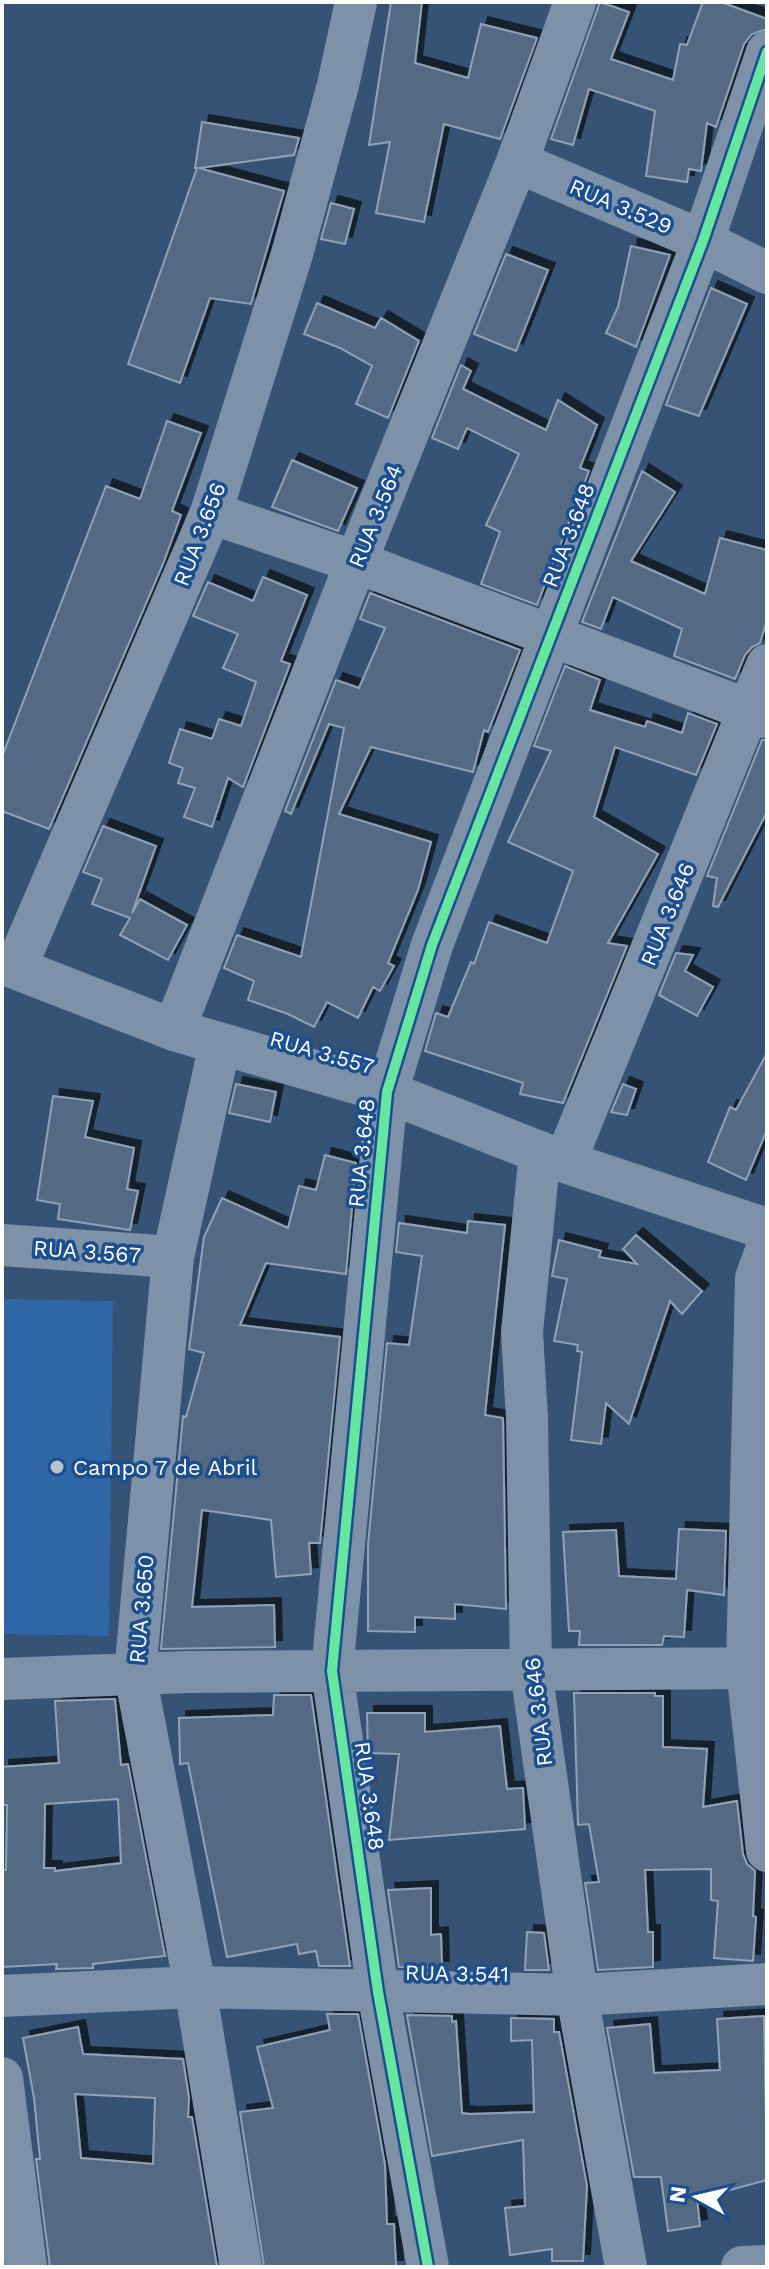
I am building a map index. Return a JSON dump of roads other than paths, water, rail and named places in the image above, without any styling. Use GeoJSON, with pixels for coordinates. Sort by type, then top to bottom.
{"type":"FeatureCollection","features":[{"type":"Feature","properties":{"kind":"street","name":"RUA 3.656"},"geometry":{"type":"LineString","coordinates":[[9,965],[211,513],[292,254],[338,85],[356,2]]}},
{"type":"Feature","properties":{"kind":"street","name":"RUA 3.564"},"geometry":{"type":"LineString","coordinates":[[174,1030],[356,562],[517,162],[575,2]]}},
{"type":"Feature","properties":{"kind":"street","name":"RUA 3.648"},"geometry":{"type":"LineString","coordinates":[[428,2267],[378,1992],[332,1671],[387,1092],[432,945],[703,241],[767,52]]}},
{"type":"Feature","properties":{"kind":"street","name":"RUA 3.529"},"geometry":{"type":"LineString","coordinates":[[517,162],[703,241],[767,273]]}},
{"type":"Feature","properties":{"kind":"street"},"geometry":{"type":"LineString","coordinates":[[211,513],[356,562],[758,714]]}},
{"type":"Feature","properties":{"kind":"street","name":"RUA 3.646"},"geometry":{"type":"LineString","coordinates":[[626,2267],[577,1995],[531,1670],[527,1418],[522,1332],[553,1157],[758,714],[767,665]]}},
{"type":"Feature","properties":{"kind":"street","name":"RUA 3.557"},"geometry":{"type":"LineString","coordinates":[[9,965],[174,1030],[387,1092],[553,1157],[767,1229]]}},
{"type":"Feature","properties":{"kind":"street","name":"RUA 3.650"},"geometry":{"type":"LineString","coordinates":[[220,1044],[173,1257],[135,1674],[195,1987],[241,2267]]}},
{"type":"Feature","properties":{"kind":"street","name":"RUA 3.567"},"geometry":{"type":"LineString","coordinates":[[2,1245],[173,1257]]}},
{"type":"Feature","properties":{"kind":"street"},"geometry":{"type":"LineString","coordinates":[[767,1248],[756,1278],[757,1668],[767,1851]]}},
{"type":"Feature","properties":{"kind":"street"},"geometry":{"type":"LineString","coordinates":[[2,1679],[332,1671],[757,1668]]}},
{"type":"Feature","properties":{"kind":"street","name":"RUA 3.541"},"geometry":{"type":"LineString","coordinates":[[2,1996],[195,1987],[577,1995],[767,1984]]}},
{"type":"Feature","properties":{"kind":"street"},"geometry":{"type":"LineString","coordinates":[[2,2078],[26,2267]]}},
{"type":"Feature","properties":{"kind":"street"},"geometry":{"type":"LineString","coordinates":[[742,2267],[767,2266]]}},
{"type":"Feature","properties":{"kind":"place","name":"Campo 7 de Abril"},"geometry":{"type":"Point","coordinates":[57,1467]}}]}
